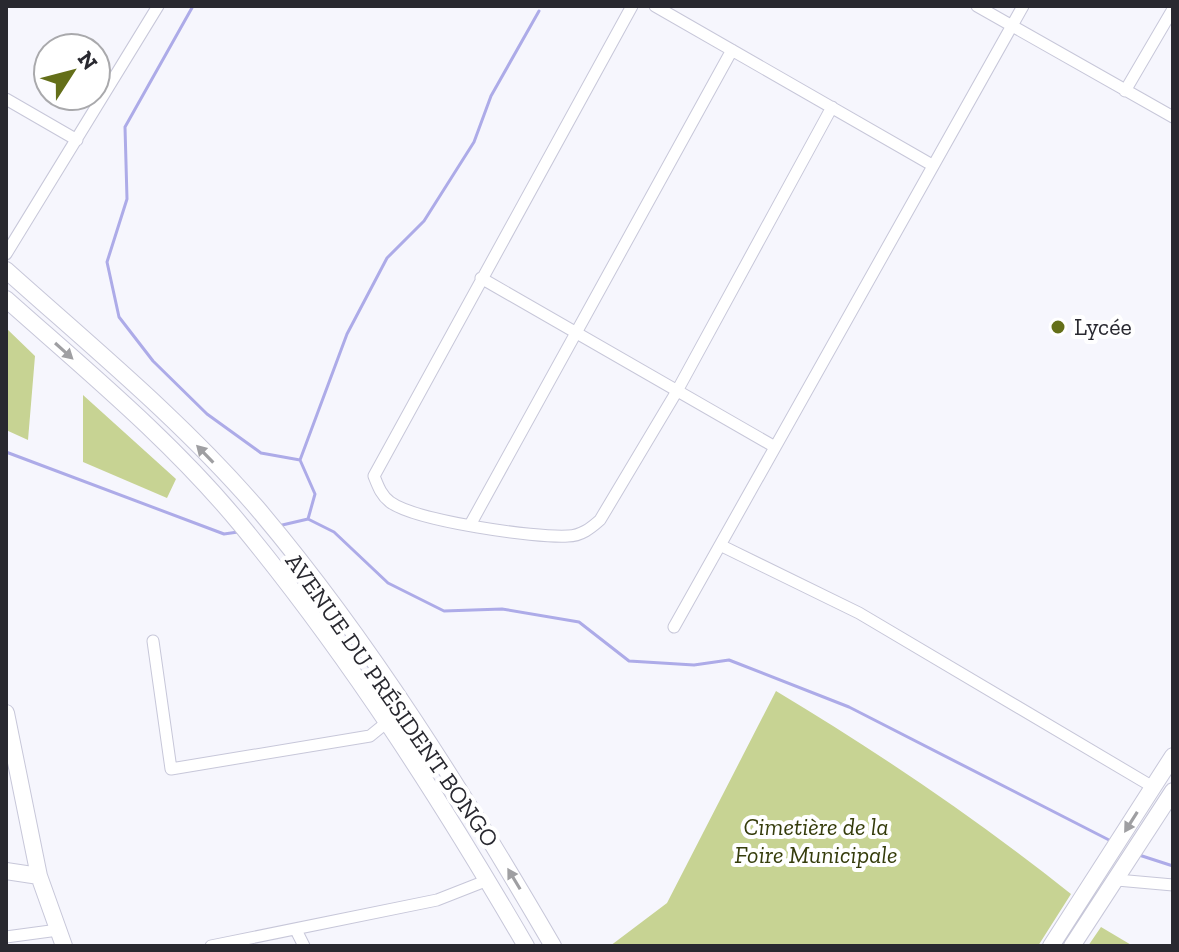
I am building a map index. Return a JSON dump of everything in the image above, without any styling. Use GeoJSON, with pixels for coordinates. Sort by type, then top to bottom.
{"type":"FeatureCollection","features":[{"type":"Feature","properties":{"kind":"street"},"geometry":{"type":"LineString","coordinates":[[6,254],[158,6]]}},
{"type":"Feature","properties":{"kind":"street"},"geometry":{"type":"LineString","coordinates":[[632,6],[374,476],[382,494],[403,509],[470,525],[569,537],[587,531],[600,520],[677,391],[832,107]]}},
{"type":"Feature","properties":{"kind":"street"},"geometry":{"type":"LineString","coordinates":[[655,6],[932,165]]}},
{"type":"Feature","properties":{"kind":"street"},"geometry":{"type":"LineString","coordinates":[[977,6],[1014,22],[1173,117]]}},
{"type":"Feature","properties":{"kind":"street"},"geometry":{"type":"LineString","coordinates":[[1010,6],[1014,22]]}},
{"type":"Feature","properties":{"kind":"street"},"geometry":{"type":"LineString","coordinates":[[674,627],[1023,6]]}},
{"type":"Feature","properties":{"kind":"street"},"geometry":{"type":"LineString","coordinates":[[1125,91],[1173,9]]}},
{"type":"Feature","properties":{"kind":"street"},"geometry":{"type":"LineString","coordinates":[[470,525],[732,50]]}},
{"type":"Feature","properties":{"kind":"street"},"geometry":{"type":"LineString","coordinates":[[6,99],[77,140]]}},
{"type":"Feature","properties":{"kind":"street","name":"AVENUE DU PRÉSIDENT BONGO"},"geometry":{"type":"LineString","coordinates":[[6,270],[168,416],[259,510],[417,728],[553,946]]}},
{"type":"Feature","properties":{"kind":"street"},"geometry":{"type":"LineString","coordinates":[[481,278],[775,447]]}},
{"type":"Feature","properties":{"kind":"street","name":"AVENUE DU PRÉSIDENT BONGO"},"geometry":{"type":"LineString","coordinates":[[6,299],[157,434],[241,524],[345,661],[488,880],[526,946]]}},
{"type":"Feature","properties":{"kind":"street"},"geometry":{"type":"LineString","coordinates":[[722,546],[859,613],[1153,787]]}},
{"type":"Feature","properties":{"kind":"street"},"geometry":{"type":"LineString","coordinates":[[153,641],[171,769],[370,736],[386,723]]}},
{"type":"Feature","properties":{"kind":"street"},"geometry":{"type":"LineString","coordinates":[[6,713],[39,876],[61,938],[6,937]]}},
{"type":"Feature","properties":{"kind":"street"},"geometry":{"type":"LineString","coordinates":[[1051,946],[1173,756]]}},
{"type":"Feature","properties":{"kind":"street"},"geometry":{"type":"LineString","coordinates":[[1072,946],[1173,791]]}},
{"type":"Feature","properties":{"kind":"street"},"geometry":{"type":"LineString","coordinates":[[6,871],[39,876]]}},
{"type":"Feature","properties":{"kind":"street"},"geometry":{"type":"LineString","coordinates":[[211,946],[437,900],[488,880]]}},
{"type":"Feature","properties":{"kind":"street"},"geometry":{"type":"LineString","coordinates":[[1117,880],[1173,885]]}},
{"type":"Feature","properties":{"kind":"street"},"geometry":{"type":"LineString","coordinates":[[296,930],[304,946]]}},
{"type":"Feature","properties":{"kind":"green space"},"geometry":{"type":"Polygon","coordinates":[[[6,328],[35,356],[28,440],[6,430],[6,328]]]}},
{"type":"Feature","properties":{"kind":"green space"},"geometry":{"type":"Polygon","coordinates":[[[83,395],[176,479],[167,498],[83,462],[83,395]]]}},
{"type":"Feature","properties":{"kind":"green space","name":"Cimetière de la Foire Municipale"},"geometry":{"type":"Polygon","coordinates":[[[776,691],[927,788],[1071,894],[1038,946],[610,946],[667,903],[776,691]]]}},
{"type":"Feature","properties":{"kind":"green space"},"geometry":{"type":"Polygon","coordinates":[[[1101,927],[1133,946],[1088,946],[1101,927]]]}},
{"type":"Feature","properties":{"kind":"waterway"},"geometry":{"type":"LineString","coordinates":[[193,6],[125,127],[127,199],[107,262],[119,317],[153,361],[207,414],[261,453],[300,460]]}},
{"type":"Feature","properties":{"kind":"waterway"},"geometry":{"type":"LineString","coordinates":[[308,519],[315,494],[300,460],[347,334],[387,258],[424,221],[474,142],[491,96],[539,11]]}},
{"type":"Feature","properties":{"kind":"waterway"},"geometry":{"type":"LineString","coordinates":[[6,452],[224,534],[238,532]]}},
{"type":"Feature","properties":{"kind":"waterway"},"geometry":{"type":"LineString","coordinates":[[278,526],[308,519],[334,532],[388,583],[444,611],[502,609],[579,622],[629,661],[694,665],[729,660],[849,707],[1111,841]]}},
{"type":"Feature","properties":{"kind":"waterway"},"geometry":{"type":"LineString","coordinates":[[1139,855],[1173,866]]}},
{"type":"Feature","properties":{"kind":"place","name":"Lycée"},"geometry":{"type":"Point","coordinates":[1058,327]}}]}
